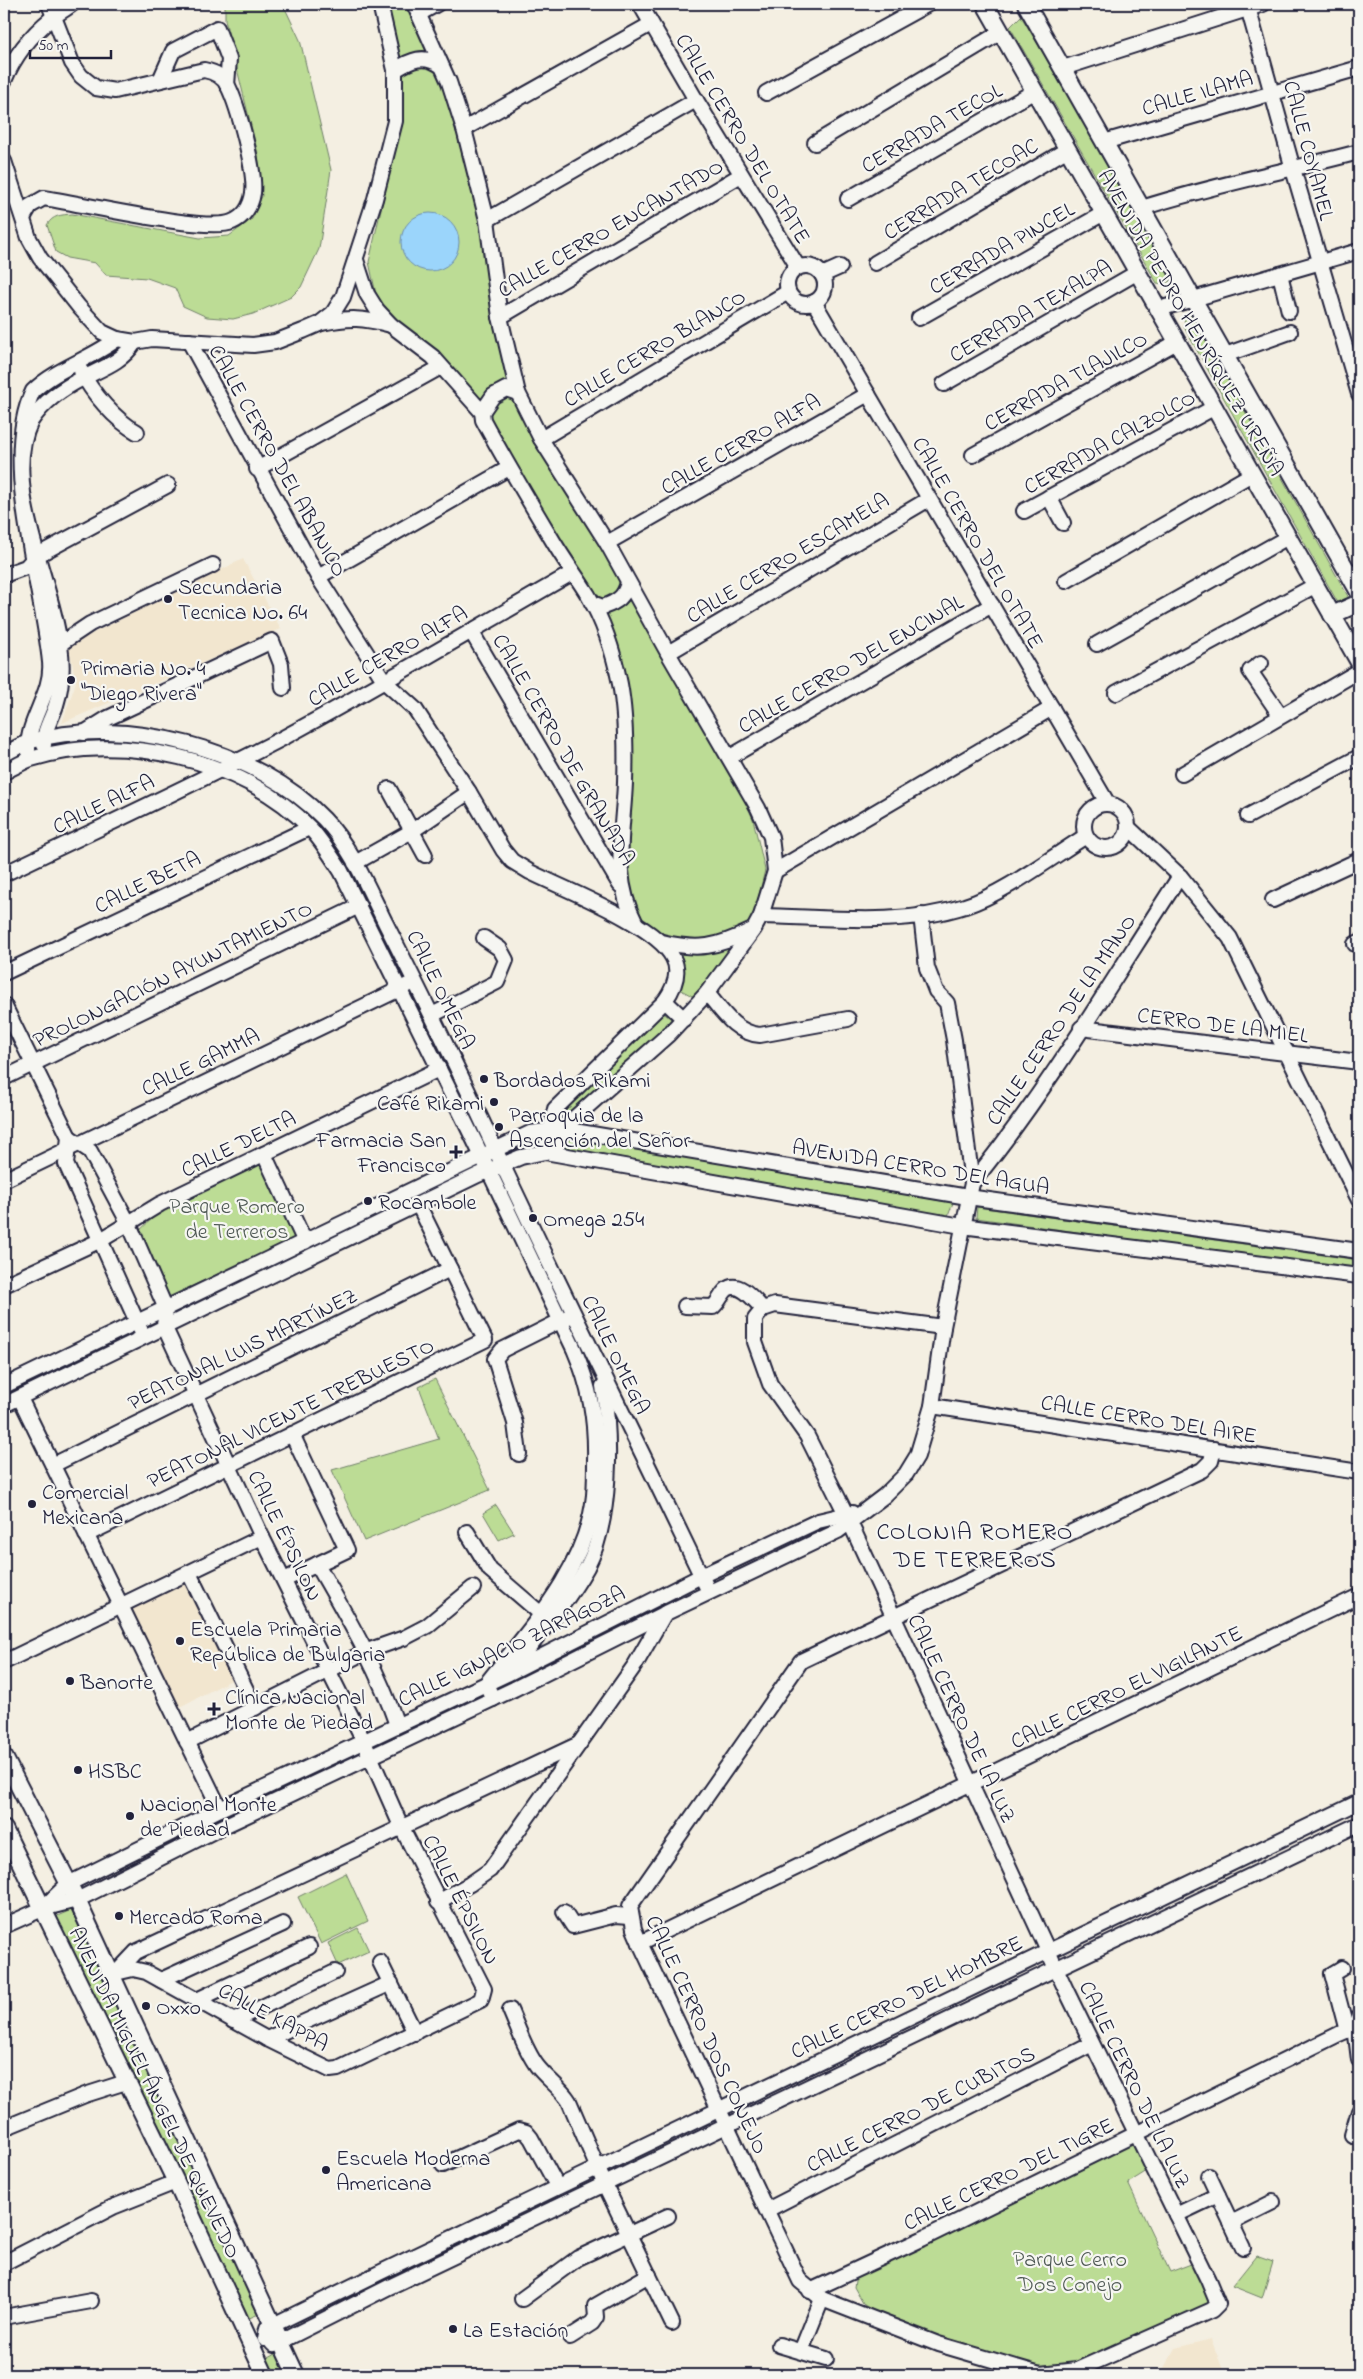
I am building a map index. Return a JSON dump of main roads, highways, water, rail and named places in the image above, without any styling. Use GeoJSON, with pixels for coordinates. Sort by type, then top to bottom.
{"type":"FeatureCollection","features":[{"type":"Feature","properties":{"kind":"main road","name":"AVENIDA PEDRO HENRÍQUEZ UREÑA"},"geometry":{"type":"LineString","coordinates":[[985,4],[1359,662]]}},
{"type":"Feature","properties":{"kind":"main road","name":"AVENIDA PEDRO HENRÍQUEZ UREÑA"},"geometry":{"type":"LineString","coordinates":[[1026,4],[1359,592]]}},
{"type":"Feature","properties":{"kind":"main road"},"geometry":{"type":"LineString","coordinates":[[1332,615],[1359,603]]}},
{"type":"Feature","properties":{"kind":"main road","name":"AVENIDA MIGUEL ÁNGEL DE QUEVEDO"},"geometry":{"type":"LineString","coordinates":[[4,1757],[115,1972],[268,2338],[265,2375]]}},
{"type":"Feature","properties":{"kind":"main road","name":"AVENIDA MIGUEL ÁNGEL DE QUEVEDO"},"geometry":{"type":"LineString","coordinates":[[4,1829],[176,2182],[268,2338],[296,2375]]}},
{"type":"Feature","properties":{"kind":"water"},"geometry":{"type":"Polygon","coordinates":[[[430,213],[441,215],[454,226],[459,242],[457,253],[446,266],[430,271],[419,269],[406,258],[401,242],[403,231],[414,218],[430,213]]]}},
{"type":"Feature","properties":{"kind":"place","name":"Secundaria Tecnica No. 64"},"geometry":{"type":"Point","coordinates":[168,599]}},
{"type":"Feature","properties":{"kind":"place","name":"Primaria No. 4 \"Diego Rivera\""},"geometry":{"type":"Point","coordinates":[71,680]}},
{"type":"Feature","properties":{"kind":"place","name":"Bordados Rikami"},"geometry":{"type":"Point","coordinates":[484,1079]}},
{"type":"Feature","properties":{"kind":"place","name":"Café Rikami"},"geometry":{"type":"Point","coordinates":[494,1102]}},
{"type":"Feature","properties":{"kind":"place","name":"Parroquia de la Ascención del Señor"},"geometry":{"type":"Point","coordinates":[499,1127]}},
{"type":"Feature","properties":{"kind":"place","name":"Farmacia San Francisco"},"geometry":{"type":"Point","coordinates":[456,1152]}},
{"type":"Feature","properties":{"kind":"place","name":"Rocambole"},"geometry":{"type":"Point","coordinates":[368,1201]}},
{"type":"Feature","properties":{"kind":"place","name":"Omega 254"},"geometry":{"type":"Point","coordinates":[533,1218]}},
{"type":"Feature","properties":{"kind":"place","name":"Comercial Mexicana"},"geometry":{"type":"Point","coordinates":[32,1504]}},
{"type":"Feature","properties":{"kind":"place","name":"Escuela Primaria República de Bulgaria"},"geometry":{"type":"Point","coordinates":[180,1641]}},
{"type":"Feature","properties":{"kind":"place","name":"Banorte"},"geometry":{"type":"Point","coordinates":[70,1681]}},
{"type":"Feature","properties":{"kind":"place","name":"Clínica Nacional Monte de Piedad"},"geometry":{"type":"Point","coordinates":[214,1709]}},
{"type":"Feature","properties":{"kind":"place","name":"HSBC"},"geometry":{"type":"Point","coordinates":[78,1770]}},
{"type":"Feature","properties":{"kind":"place","name":"Nacional Monte de Piedad"},"geometry":{"type":"Point","coordinates":[130,1816]}},
{"type":"Feature","properties":{"kind":"place","name":"Mercado Roma"},"geometry":{"type":"Point","coordinates":[119,1916]}},
{"type":"Feature","properties":{"kind":"place","name":"Oxxo"},"geometry":{"type":"Point","coordinates":[146,2006]}},
{"type":"Feature","properties":{"kind":"place","name":"Escuela Moderna Americana"},"geometry":{"type":"Point","coordinates":[326,2170]}},
{"type":"Feature","properties":{"kind":"place","name":"La Estación"},"geometry":{"type":"Point","coordinates":[453,2329]}},
{"type":"Feature","properties":{"kind":"district","name":"COLONIA ROMERO DE TERREROS"},"geometry":{"type":"Point","coordinates":[975,1545]}},
{"type":"Feature","properties":{"kind":"park label","name":"Parque Romero de Terreros"},"geometry":{"type":"Point","coordinates":[237,1218]}},
{"type":"Feature","properties":{"kind":"park label","name":"Parque Cerro Dos Conejo"},"geometry":{"type":"Point","coordinates":[1070,2270]}}]}
